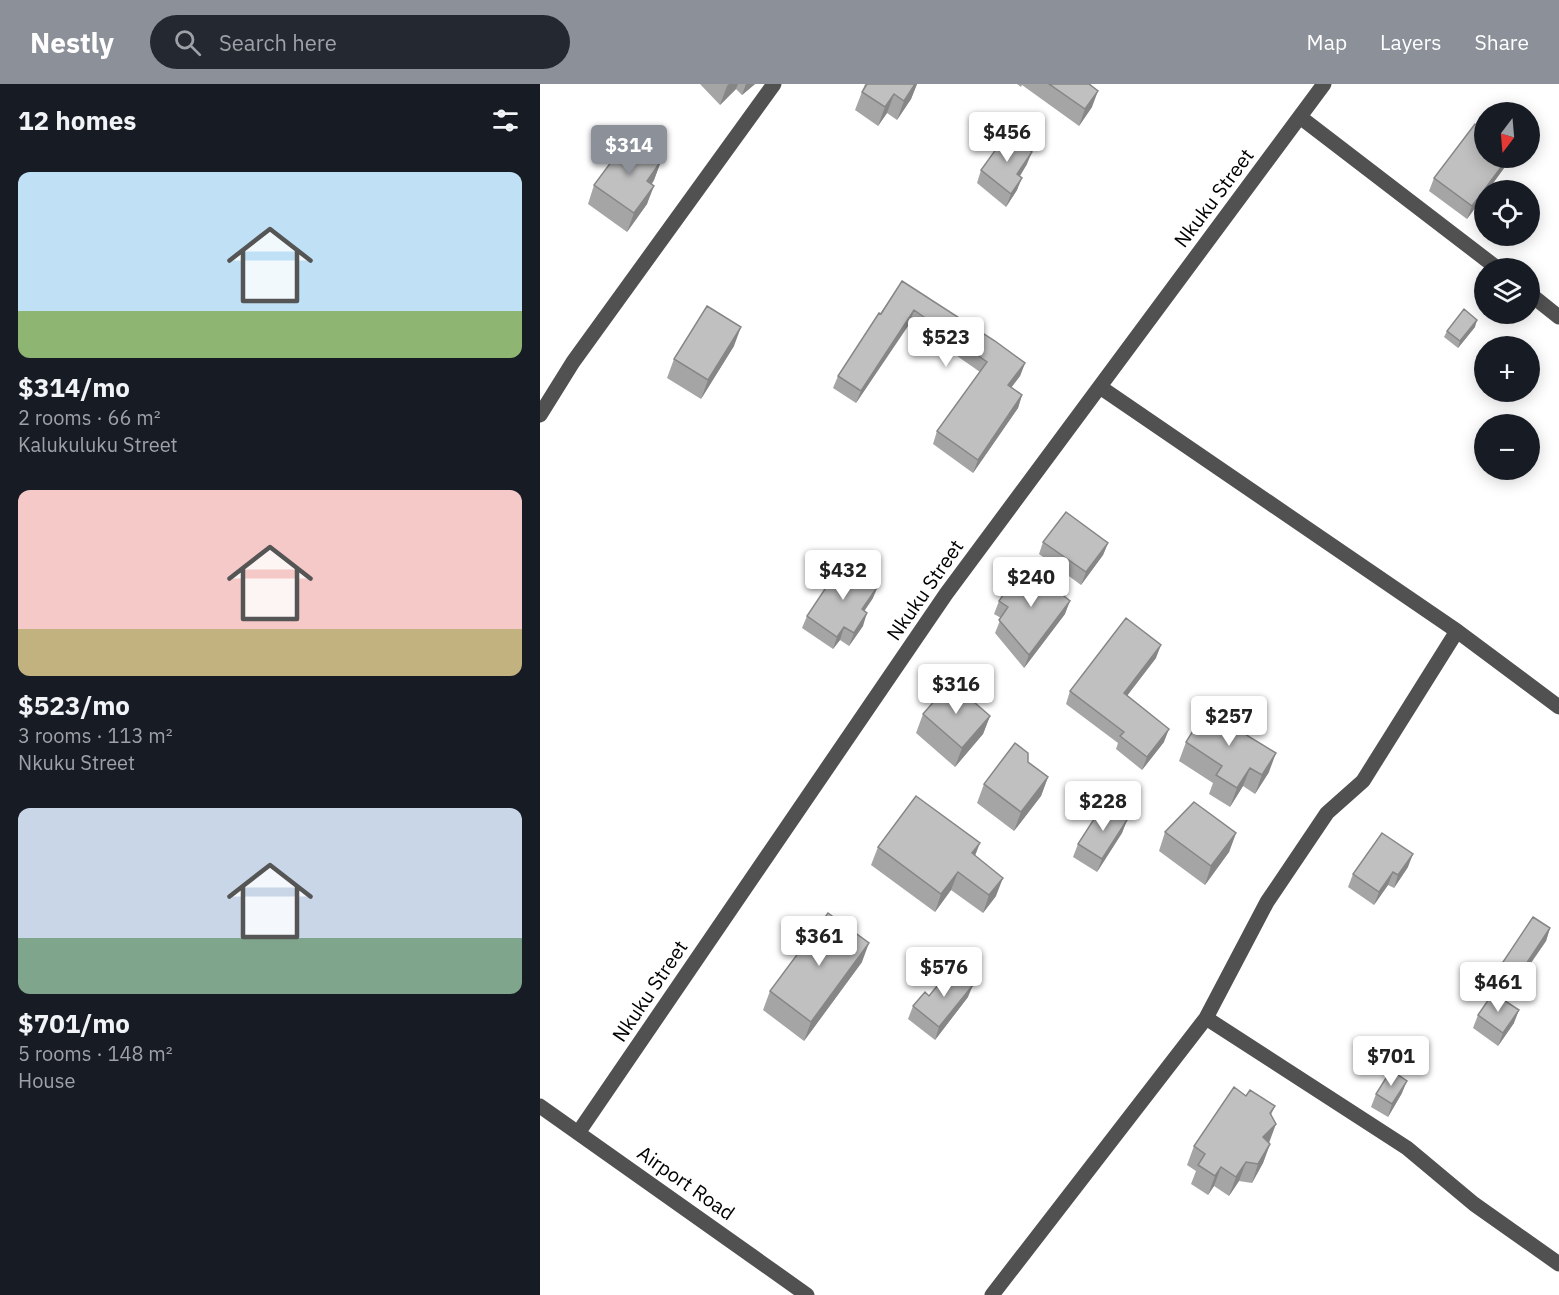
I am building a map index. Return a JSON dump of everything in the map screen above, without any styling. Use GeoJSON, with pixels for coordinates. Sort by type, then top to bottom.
{"type":"FeatureCollection","features":[{"type":"Feature","properties":{"kind":"street"},"geometry":{"type":"LineString","coordinates":[[540,416],[573,362],[774,84]]}},
{"type":"Feature","properties":{"kind":"street","name":"Nkuku Street"},"geometry":{"type":"LineString","coordinates":[[578,1133],[946,594],[1324,84]]}},
{"type":"Feature","properties":{"kind":"street"},"geometry":{"type":"LineString","coordinates":[[1300,117],[1484,258]]}},
{"type":"Feature","properties":{"kind":"street"},"geometry":{"type":"LineString","coordinates":[[1540,302],[1559,317]]}},
{"type":"Feature","properties":{"kind":"street"},"geometry":{"type":"LineString","coordinates":[[1100,387],[1457,631],[1559,707]]}},
{"type":"Feature","properties":{"kind":"street"},"geometry":{"type":"LineString","coordinates":[[992,1295],[1206,1018],[1267,902],[1327,813],[1363,781],[1457,631]]}},
{"type":"Feature","properties":{"kind":"street"},"geometry":{"type":"LineString","coordinates":[[1206,1018],[1407,1148],[1474,1204],[1559,1264]]}},
{"type":"Feature","properties":{"kind":"street","name":"Airport Road"},"geometry":{"type":"LineString","coordinates":[[540,1106],[807,1295]]}},
{"type":"Feature","properties":{"kind":"building"},"geometry":{"type":"Polygon","coordinates":[[[867,84],[915,84],[904,101],[894,94],[885,107],[862,92],[867,84]]]}},
{"type":"Feature","properties":{"kind":"building"},"geometry":{"type":"Polygon","coordinates":[[[1049,84],[1089,84],[1098,91],[1085,109],[1049,84]]]}},
{"type":"Feature","properties":{"kind":"building"},"geometry":{"type":"Polygon","coordinates":[[[1474,125],[1474,168],[1500,168],[1492,180],[1474,180],[1472,206],[1434,178],[1474,125]]]}},
{"type":"Feature","properties":{"kind":"building"},"geometry":{"type":"Polygon","coordinates":[[[1007,134],[1032,152],[1017,174],[1022,178],[1011,194],[981,170],[1007,134]]]}},
{"type":"Feature","properties":{"kind":"building"},"geometry":{"type":"Polygon","coordinates":[[[629,138],[661,161],[647,181],[654,186],[634,213],[594,185],[629,138]]]}},
{"type":"Feature","properties":{"kind":"building"},"geometry":{"type":"Polygon","coordinates":[[[902,281],[1025,363],[1008,385],[1022,395],[978,460],[937,431],[987,362],[914,310],[861,391],[838,376],[902,281]]]}},
{"type":"Feature","properties":{"kind":"building"},"geometry":{"type":"Polygon","coordinates":[[[707,306],[741,327],[708,380],[674,359],[707,306]]]}},
{"type":"Feature","properties":{"kind":"building"},"geometry":{"type":"Polygon","coordinates":[[[1464,309],[1474,317],[1474,324],[1460,341],[1447,331],[1464,309]]]}},
{"type":"Feature","properties":{"kind":"building"},"geometry":{"type":"Polygon","coordinates":[[[1066,512],[1108,543],[1086,572],[1043,542],[1066,512]]]}},
{"type":"Feature","properties":{"kind":"building"},"geometry":{"type":"Polygon","coordinates":[[[843,562],[878,586],[862,609],[867,613],[854,633],[844,627],[837,637],[807,616],[843,562]]]}},
{"type":"Feature","properties":{"kind":"building"},"geometry":{"type":"Polygon","coordinates":[[[1024,564],[1070,601],[1029,655],[999,620],[1008,607],[999,601],[1024,564]]]}},
{"type":"Feature","properties":{"kind":"building"},"geometry":{"type":"Polygon","coordinates":[[[1126,618],[1161,645],[1124,693],[1169,729],[1147,757],[1120,736],[1124,732],[1070,691],[1126,618]]]}},
{"type":"Feature","properties":{"kind":"building"},"geometry":{"type":"Polygon","coordinates":[[[951,682],[990,716],[962,748],[923,714],[951,682]]]}},
{"type":"Feature","properties":{"kind":"building"},"geometry":{"type":"Polygon","coordinates":[[[1209,705],[1238,723],[1235,728],[1276,753],[1262,775],[1250,768],[1237,788],[1216,775],[1222,766],[1186,742],[1209,705]]]}},
{"type":"Feature","properties":{"kind":"building"},"geometry":{"type":"Polygon","coordinates":[[[1015,743],[1028,753],[1028,762],[1048,777],[1021,812],[984,784],[1015,743]]]}},
{"type":"Feature","properties":{"kind":"building"},"geometry":{"type":"Polygon","coordinates":[[[916,796],[980,843],[972,853],[1003,878],[989,895],[958,872],[941,894],[878,847],[916,796]]]}},
{"type":"Feature","properties":{"kind":"building"},"geometry":{"type":"Polygon","coordinates":[[[1194,802],[1236,833],[1211,866],[1165,832],[1194,802]]]}},
{"type":"Feature","properties":{"kind":"building"},"geometry":{"type":"Polygon","coordinates":[[[1103,805],[1127,820],[1102,859],[1078,844],[1103,805]]]}},
{"type":"Feature","properties":{"kind":"building"},"geometry":{"type":"Polygon","coordinates":[[[1382,833],[1413,854],[1398,875],[1393,872],[1379,892],[1353,874],[1382,833]]]}},
{"type":"Feature","properties":{"kind":"building"},"geometry":{"type":"Polygon","coordinates":[[[828,913],[869,943],[811,1022],[770,991],[828,913]]]}},
{"type":"Feature","properties":{"kind":"building"},"geometry":{"type":"Polygon","coordinates":[[[1533,917],[1550,928],[1518,976],[1501,965],[1533,917]]]}},
{"type":"Feature","properties":{"kind":"building"},"geometry":{"type":"Polygon","coordinates":[[[952,968],[973,985],[939,1027],[913,1006],[925,992],[929,996],[952,968]]]}},
{"type":"Feature","properties":{"kind":"building"},"geometry":{"type":"Polygon","coordinates":[[[1493,993],[1519,1010],[1503,1033],[1478,1015],[1493,993]]]}},
{"type":"Feature","properties":{"kind":"building"},"geometry":{"type":"Polygon","coordinates":[[[1391,1070],[1407,1081],[1392,1104],[1376,1094],[1391,1070]]]}},
{"type":"Feature","properties":{"kind":"building"},"geometry":{"type":"Polygon","coordinates":[[[1234,1087],[1246,1096],[1250,1090],[1275,1106],[1270,1113],[1276,1124],[1263,1137],[1270,1144],[1258,1164],[1246,1162],[1236,1177],[1221,1167],[1215,1176],[1198,1165],[1205,1154],[1194,1146],[1234,1087]]]}}]}
